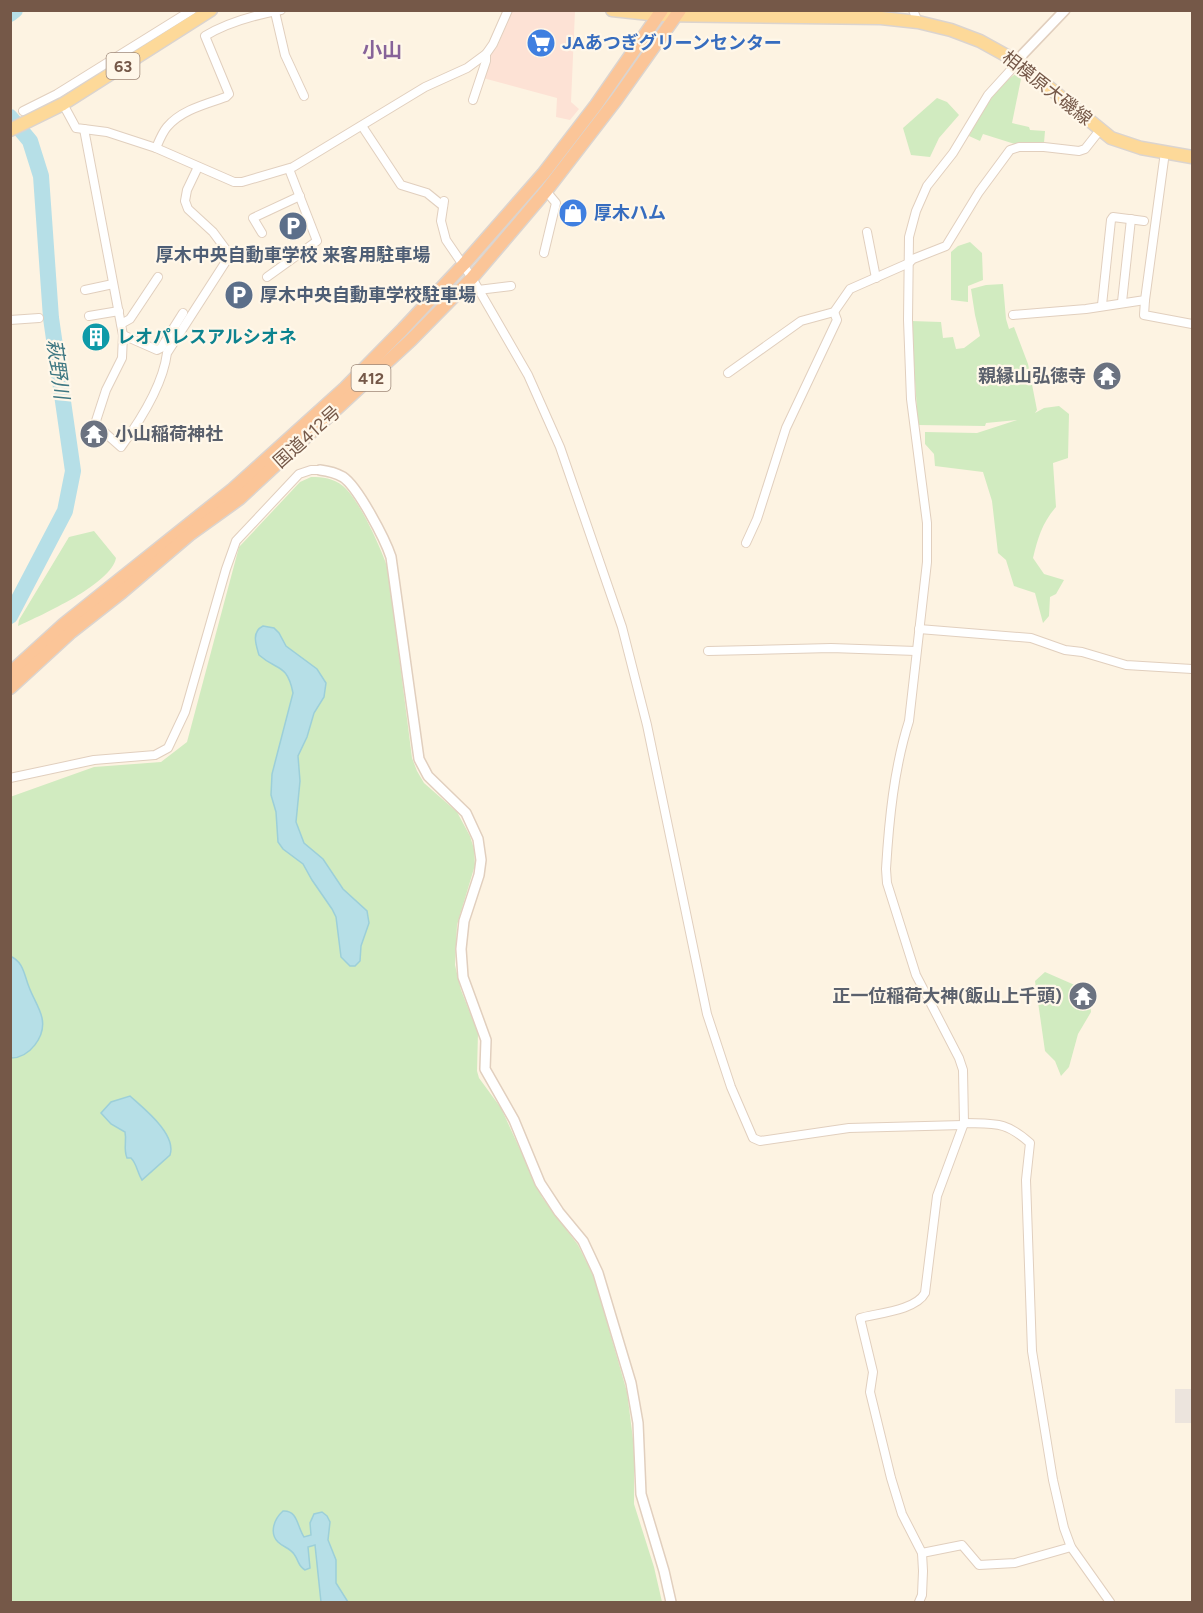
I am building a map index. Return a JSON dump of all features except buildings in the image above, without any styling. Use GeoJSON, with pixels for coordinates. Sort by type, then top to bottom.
{"type":"FeatureCollection","features":[{"type":"Feature","properties":{"kind":"highway","name":"国道412号"},"geometry":{"type":"LineString","coordinates":[[10,673],[64,624],[248,476],[345,388],[464,264],[543,174],[596,105],[661,13]]}},
{"type":"Feature","properties":{"kind":"highway","name":"国道412号"},"geometry":{"type":"LineString","coordinates":[[10,688],[71,632],[189,535],[247,492],[386,364],[472,278],[546,191],[616,100],[678,13]]}},
{"type":"Feature","properties":{"kind":"main road","name":"63"},"geometry":{"type":"LineString","coordinates":[[10,130],[63,104],[211,10]]}},
{"type":"Feature","properties":{"kind":"main road","name":"相模原大磯線"},"geometry":{"type":"LineString","coordinates":[[612,10],[881,18],[915,16],[971,38],[1018,62],[1111,138],[1125,144],[1192,157]]}},
{"type":"Feature","properties":{"kind":"street"},"geometry":{"type":"LineString","coordinates":[[23,111],[57,94],[192,10]]}},
{"type":"Feature","properties":{"kind":"street"},"geometry":{"type":"LineString","coordinates":[[63,104],[76,128],[107,132],[156,148],[234,182],[242,182],[289,168],[426,87],[467,68],[486,54],[508,10]]}},
{"type":"Feature","properties":{"kind":"street"},"geometry":{"type":"LineString","coordinates":[[920,1602],[924,1571],[922,1552],[902,1514],[891,1478],[870,1392],[873,1372],[860,1318],[909,1306],[918,1302],[925,1293],[937,1196],[963,1124],[963,1077],[959,1058],[916,975],[887,883],[886,869],[902,742],[909,721],[927,562],[927,523],[911,399],[908,320],[909,237],[927,186],[953,153],[988,95],[1065,10]]}},
{"type":"Feature","properties":{"kind":"street"},"geometry":{"type":"LineString","coordinates":[[156,148],[166,127],[177,117],[226,97],[228,94],[205,36],[244,14],[278,11],[285,55],[304,96]]}},
{"type":"Feature","properties":{"kind":"street"},"geometry":{"type":"LineString","coordinates":[[473,100],[486,61],[486,54]]}},
{"type":"Feature","properties":{"kind":"street"},"geometry":{"type":"LineString","coordinates":[[362,126],[401,185],[427,193],[443,203],[441,221],[446,240],[464,264],[528,375],[560,447],[622,627],[647,725],[707,1014],[731,1087],[753,1138],[760,1141],[849,1128],[995,1124],[1014,1129],[1030,1143],[1026,1180],[1032,1351],[1055,1494],[1071,1547],[1110,1602]]}},
{"type":"Feature","properties":{"kind":"street"},"geometry":{"type":"LineString","coordinates":[[84,129],[123,335],[122,358],[106,390],[95,424],[121,447],[150,400],[165,365],[167,353],[231,258],[213,232],[188,209],[185,201],[187,190],[198,167]]}},
{"type":"Feature","properties":{"kind":"street"},"geometry":{"type":"LineString","coordinates":[[728,373],[801,321],[834,312],[850,289],[946,246],[1010,150],[1019,147],[1044,147],[1079,151],[1085,149],[1100,130]]}},
{"type":"Feature","properties":{"kind":"street"},"geometry":{"type":"LineString","coordinates":[[1165,152],[1144,315],[1192,324]]}},
{"type":"Feature","properties":{"kind":"street"},"geometry":{"type":"LineString","coordinates":[[267,277],[317,241],[289,168]]}},
{"type":"Feature","properties":{"kind":"street"},"geometry":{"type":"LineString","coordinates":[[544,253],[556,203],[546,191]]}},
{"type":"Feature","properties":{"kind":"street"},"geometry":{"type":"LineString","coordinates":[[262,233],[253,218],[300,196]]}},
{"type":"Feature","properties":{"kind":"street"},"geometry":{"type":"LineString","coordinates":[[1102,306],[1111,220],[1113,217],[1143,221]]}},
{"type":"Feature","properties":{"kind":"street"},"geometry":{"type":"LineString","coordinates":[[1122,302],[1131,219]]}},
{"type":"Feature","properties":{"kind":"street"},"geometry":{"type":"LineString","coordinates":[[867,232],[876,278]]}},
{"type":"Feature","properties":{"kind":"street"},"geometry":{"type":"LineString","coordinates":[[121,324],[130,320],[158,277]]}},
{"type":"Feature","properties":{"kind":"street"},"geometry":{"type":"LineString","coordinates":[[85,290],[113,284]]}},
{"type":"Feature","properties":{"kind":"street"},"geometry":{"type":"LineString","coordinates":[[478,290],[511,286]]}},
{"type":"Feature","properties":{"kind":"street"},"geometry":{"type":"LineString","coordinates":[[1013,315],[1145,300]]}},
{"type":"Feature","properties":{"kind":"street"},"geometry":{"type":"LineString","coordinates":[[88,316],[119,310]]}},
{"type":"Feature","properties":{"kind":"street"},"geometry":{"type":"LineString","coordinates":[[746,543],[757,519],[786,428],[837,320],[834,312]]}},
{"type":"Feature","properties":{"kind":"street"},"geometry":{"type":"LineString","coordinates":[[123,335],[157,350],[161,348],[170,329],[183,313]]}},
{"type":"Feature","properties":{"kind":"street"},"geometry":{"type":"LineString","coordinates":[[10,320],[39,318]]}},
{"type":"Feature","properties":{"kind":"street"},"geometry":{"type":"LineString","coordinates":[[10,778],[94,760],[155,755],[168,748],[185,712],[236,541],[299,474],[320,470],[334,473],[347,481],[378,528],[391,557],[419,759],[428,776],[466,813],[476,831],[480,850],[479,875],[464,921],[460,949],[463,977],[486,1040],[485,1069],[514,1120],[540,1183],[582,1241],[598,1273],[631,1383],[638,1423],[641,1494],[671,1602]]}},
{"type":"Feature","properties":{"kind":"street"},"geometry":{"type":"LineString","coordinates":[[919,629],[1031,638],[1065,650],[1082,652],[1128,665],[1192,669]]}},
{"type":"Feature","properties":{"kind":"street"},"geometry":{"type":"LineString","coordinates":[[708,651],[831,648],[916,651]]}},
{"type":"Feature","properties":{"kind":"street"},"geometry":{"type":"LineString","coordinates":[[922,1552],[963,1545],[979,1565],[1015,1563],[1071,1547]]}},
{"type":"Feature","properties":{"kind":"shaded area"},"geometry":{"type":"Polygon","coordinates":[[[512,11],[575,11],[571,102],[579,109],[570,120],[556,117],[557,98],[483,78],[492,52],[498,45],[512,11]]]}},
{"type":"Feature","properties":{"kind":"shaded area"},"geometry":{"type":"Polygon","coordinates":[[[1175,1389],[1192,1389],[1192,1423],[1175,1423],[1175,1389]]]}},
{"type":"Feature","properties":{"kind":"green space"},"geometry":{"type":"Polygon","coordinates":[[[1018,72],[1022,74],[1012,123],[1029,127],[1030,130],[1045,131],[1044,143],[1018,145],[983,134],[980,141],[969,136],[989,101],[1018,72]]]}},
{"type":"Feature","properties":{"kind":"green space"},"geometry":{"type":"Polygon","coordinates":[[[937,98],[947,102],[959,115],[939,138],[930,157],[911,155],[903,128],[937,98]]]}},
{"type":"Feature","properties":{"kind":"green space"},"geometry":{"type":"Polygon","coordinates":[[[970,242],[982,253],[983,280],[968,286],[968,302],[951,300],[951,252],[958,246],[970,242]]]}},
{"type":"Feature","properties":{"kind":"green space"},"geometry":{"type":"Polygon","coordinates":[[[1003,284],[1006,319],[1009,329],[1014,327],[1028,364],[1037,410],[1035,413],[1044,408],[1059,406],[1069,414],[1068,458],[1053,463],[1056,507],[1041,531],[1033,558],[1044,574],[1064,580],[1056,594],[1050,597],[1049,616],[1043,623],[1035,593],[1014,586],[1006,560],[998,553],[992,501],[983,472],[935,466],[934,454],[925,444],[925,432],[977,433],[1017,420],[986,423],[985,426],[918,425],[911,321],[941,322],[943,338],[953,337],[956,349],[964,348],[980,336],[971,289],[1003,284]]]}},
{"type":"Feature","properties":{"kind":"green space"},"geometry":{"type":"Polygon","coordinates":[[[311,477],[332,480],[349,492],[369,524],[388,569],[412,758],[424,783],[457,812],[474,849],[475,865],[457,925],[455,965],[461,990],[478,1033],[477,1071],[479,1078],[501,1108],[542,1197],[578,1245],[594,1277],[627,1392],[634,1447],[634,1504],[654,1567],[662,1602],[11,1602],[10,797],[94,767],[161,762],[187,742],[239,547],[300,482],[311,477]]]}},
{"type":"Feature","properties":{"kind":"green space"},"geometry":{"type":"Polygon","coordinates":[[[94,531],[116,558],[111,568],[102,578],[74,598],[18,626],[19,620],[69,537],[94,531]]]}},
{"type":"Feature","properties":{"kind":"green space"},"geometry":{"type":"Polygon","coordinates":[[[1045,972],[1089,994],[1091,1012],[1078,1034],[1069,1067],[1061,1076],[1055,1061],[1045,1051],[1035,981],[1045,972]]]}},
{"type":"Feature","properties":{"kind":"water"},"geometry":{"type":"Polygon","coordinates":[[[263,626],[274,628],[286,646],[317,669],[326,683],[324,697],[314,713],[307,737],[298,756],[300,781],[296,822],[304,843],[323,859],[343,889],[367,911],[369,923],[361,946],[360,961],[355,966],[350,966],[341,957],[336,917],[332,909],[303,864],[283,849],[278,842],[276,812],[271,795],[272,774],[293,693],[291,683],[284,672],[259,655],[256,635],[263,626]]]}},
{"type":"Feature","properties":{"kind":"water"},"geometry":{"type":"Polygon","coordinates":[[[10,956],[23,969],[41,1014],[43,1025],[35,1045],[24,1054],[11,1058],[10,956]]]}},
{"type":"Feature","properties":{"kind":"water"},"geometry":{"type":"Polygon","coordinates":[[[130,1096],[158,1122],[169,1139],[171,1147],[170,1155],[142,1180],[133,1160],[127,1158],[125,1132],[111,1124],[101,1113],[111,1102],[130,1096]]]}},
{"type":"Feature","properties":{"kind":"water"},"geometry":{"type":"Polygon","coordinates":[[[283,1511],[292,1513],[304,1537],[311,1535],[310,1523],[314,1514],[322,1512],[327,1516],[330,1522],[328,1540],[336,1560],[336,1583],[348,1602],[321,1602],[315,1545],[308,1547],[310,1568],[305,1570],[292,1552],[275,1538],[274,1526],[283,1511]]]}},
{"type":"Feature","properties":{"kind":"waterway","name":"萩野川"},"geometry":{"type":"LineString","coordinates":[[10,14],[15,10]]}},
{"type":"Feature","properties":{"kind":"waterway","name":"萩野川"},"geometry":{"type":"LineString","coordinates":[[10,117],[30,141],[41,176],[51,318],[73,471],[65,511],[10,616]]}},
{"type":"Feature","properties":{"kind":"place","name":"JAあつぎグリーンセンター"},"geometry":{"type":"Point","coordinates":[541,43]}},
{"type":"Feature","properties":{"kind":"place","name":"厚木ハム"},"geometry":{"type":"Point","coordinates":[573,213]}},
{"type":"Feature","properties":{"kind":"place","name":"厚木中央自動車学校 来客用駐車場"},"geometry":{"type":"Point","coordinates":[293,226]}},
{"type":"Feature","properties":{"kind":"place","name":"厚木中央自動車学校駐車場"},"geometry":{"type":"Point","coordinates":[239,295]}},
{"type":"Feature","properties":{"kind":"place","name":"レオパレスアルシオネ"},"geometry":{"type":"Point","coordinates":[96,337]}},
{"type":"Feature","properties":{"kind":"place","name":"親縁山弘徳寺"},"geometry":{"type":"Point","coordinates":[1107,376]}},
{"type":"Feature","properties":{"kind":"place","name":"小山稲荷神社"},"geometry":{"type":"Point","coordinates":[94,434]}},
{"type":"Feature","properties":{"kind":"place","name":"正一位稲荷大神(飯山上千頭)"},"geometry":{"type":"Point","coordinates":[1083,996]}},
{"type":"Feature","properties":{"kind":"district","name":"小山"},"geometry":{"type":"Point","coordinates":[382,50]}}]}
